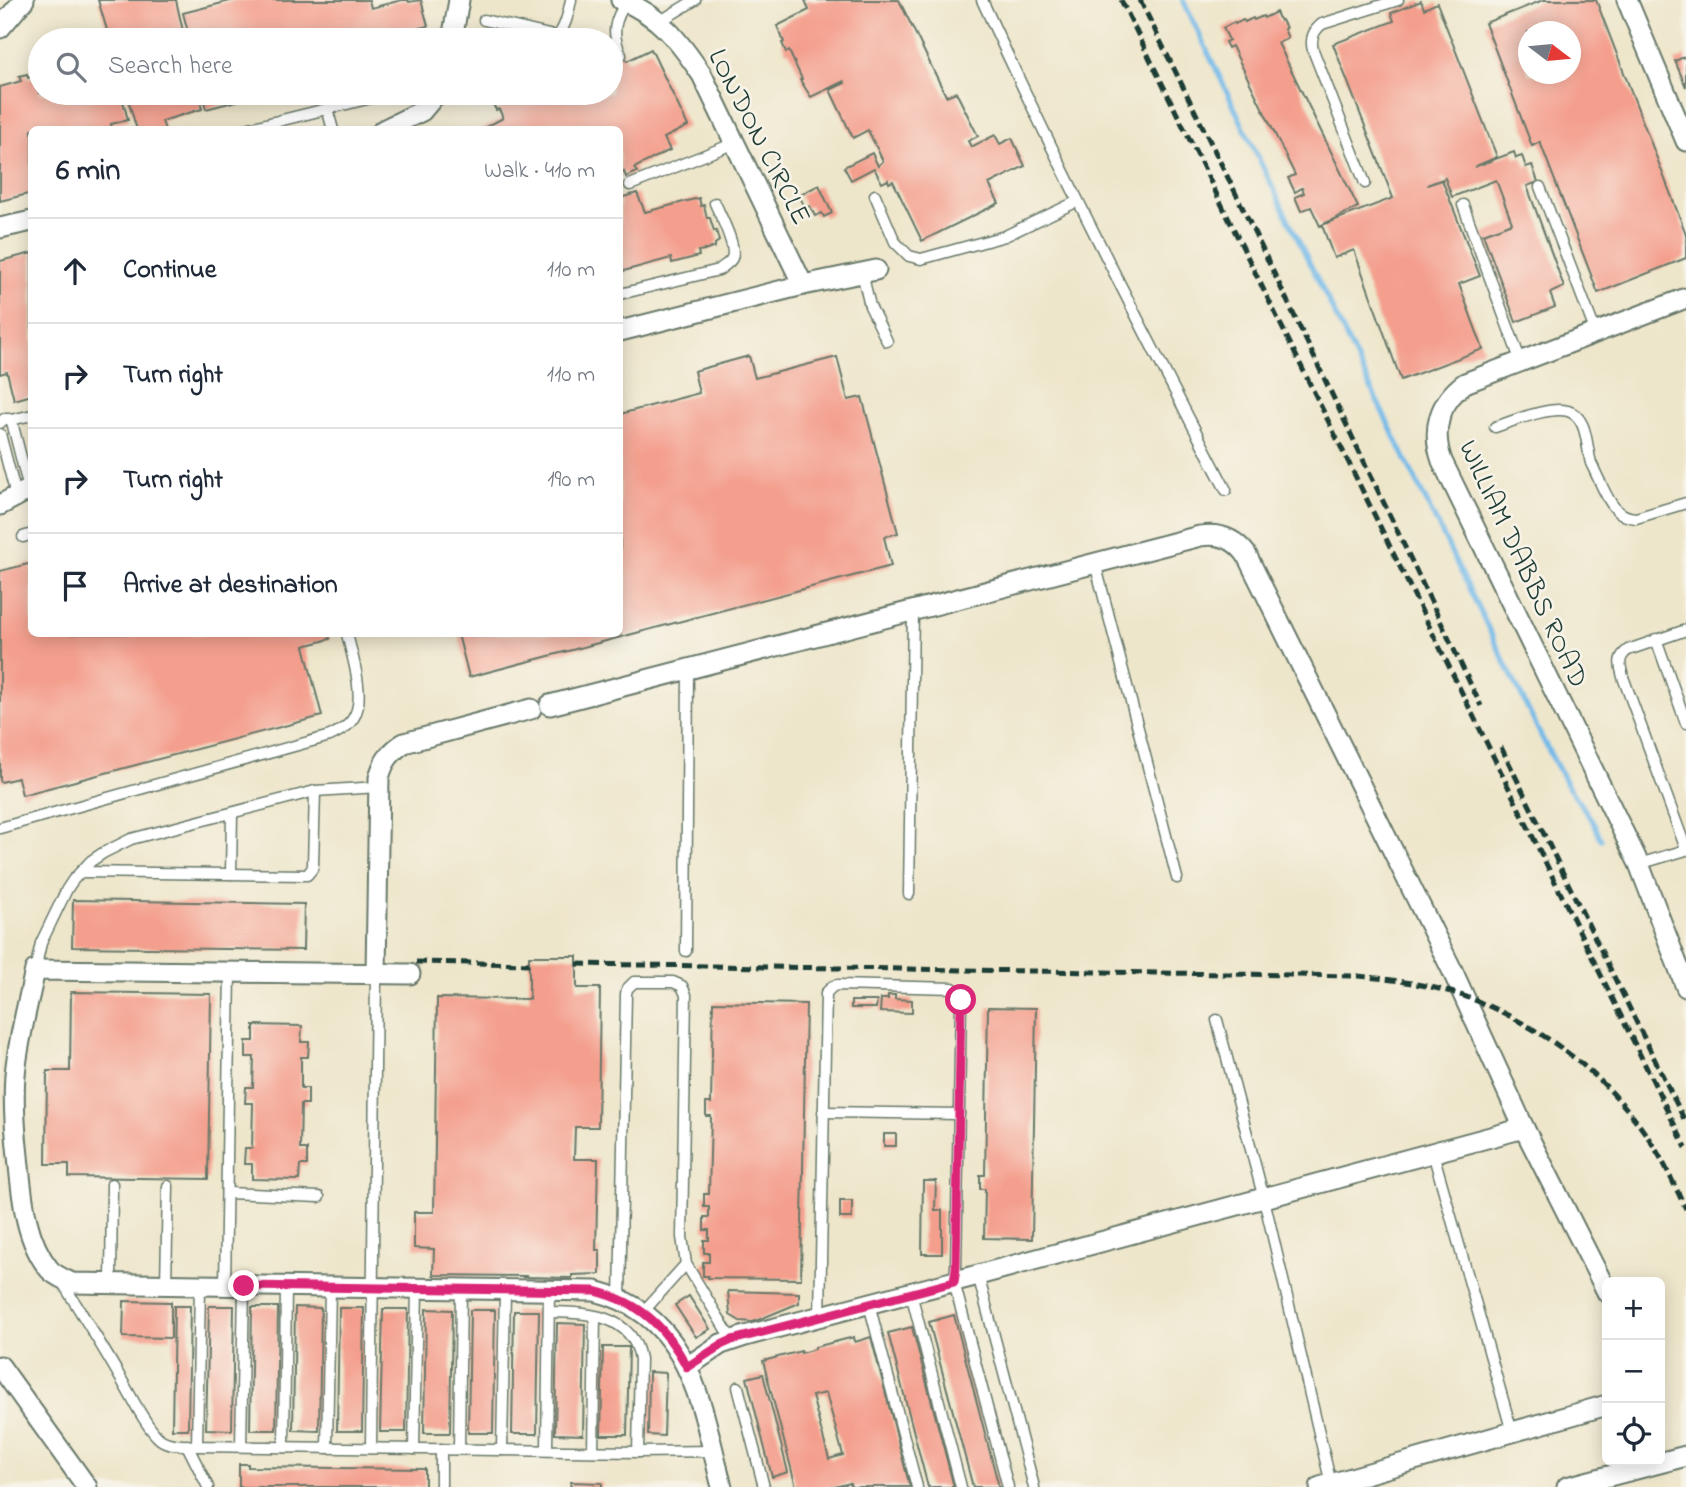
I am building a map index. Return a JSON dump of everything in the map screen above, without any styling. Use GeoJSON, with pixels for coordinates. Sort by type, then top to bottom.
{"type":"FeatureCollection","features":[{"type":"Feature","properties":{"kind":"street"},"geometry":{"type":"LineString","coordinates":[[0,29],[24,0]]}},
{"type":"Feature","properties":{"kind":"street"},"geometry":{"type":"LineString","coordinates":[[454,28],[460,0]]}},
{"type":"Feature","properties":{"kind":"street"},"geometry":{"type":"LineString","coordinates":[[1627,0],[1686,141]]}},
{"type":"Feature","properties":{"kind":"street","name":"LONDON CIRCLE"},"geometry":{"type":"LineString","coordinates":[[625,1],[659,22],[681,44],[702,75],[803,285]]}},
{"type":"Feature","properties":{"kind":"street"},"geometry":{"type":"LineString","coordinates":[[391,126],[422,111],[427,105]]}},
{"type":"Feature","properties":{"kind":"street"},"geometry":{"type":"LineString","coordinates":[[0,228],[28,222]]}},
{"type":"Feature","properties":{"kind":"street"},"geometry":{"type":"LineString","coordinates":[[623,330],[869,271]]}},
{"type":"Feature","properties":{"kind":"street","name":"WILLIAM DABBS ROAD"},"geometry":{"type":"LineString","coordinates":[[1686,298],[1465,383],[1446,401],[1439,418],[1436,439],[1438,450],[1639,864],[1686,987]]}},
{"type":"Feature","properties":{"kind":"street"},"geometry":{"type":"LineString","coordinates":[[376,973],[379,778],[385,760],[404,743],[1210,534],[1228,538],[1241,547],[1258,578],[1452,970],[1524,1128],[1602,1282]]}},
{"type":"Feature","properties":{"kind":"street"},"geometry":{"type":"LineString","coordinates":[[410,974],[35,970],[15,1073],[15,1128],[23,1206],[40,1254],[58,1277],[72,1283],[595,1291],[621,1299],[643,1311],[665,1333],[687,1367],[700,1399],[722,1487]]}},
{"type":"Feature","properties":{"kind":"street"},"geometry":{"type":"LineString","coordinates":[[687,1367],[732,1340],[1524,1128]]}},
{"type":"Feature","properties":{"kind":"street"},"geometry":{"type":"LineString","coordinates":[[0,1366],[86,1487]]}},
{"type":"Feature","properties":{"kind":"street"},"geometry":{"type":"LineString","coordinates":[[1326,1485],[1602,1406]]}},
{"type":"Feature","properties":{"kind":"street"},"geometry":{"type":"LineString","coordinates":[[1567,1487],[1686,1456]]}},
{"type":"Feature","properties":{"kind":"lane"},"geometry":{"type":"LineString","coordinates":[[562,28],[567,21],[571,0]]}},
{"type":"Feature","properties":{"kind":"lane"},"geometry":{"type":"LineString","coordinates":[[659,22],[695,0]]}},
{"type":"Feature","properties":{"kind":"lane"},"geometry":{"type":"LineString","coordinates":[[982,0],[1114,275],[1226,490]]}},
{"type":"Feature","properties":{"kind":"lane"},"geometry":{"type":"LineString","coordinates":[[1365,183],[1313,50],[1312,38],[1317,28],[1327,22],[1398,0]]}},
{"type":"Feature","properties":{"kind":"lane"},"geometry":{"type":"LineString","coordinates":[[616,28],[625,1]]}},
{"type":"Feature","properties":{"kind":"lane"},"geometry":{"type":"LineString","coordinates":[[484,20],[516,28]]}},
{"type":"Feature","properties":{"kind":"lane"},"geometry":{"type":"LineString","coordinates":[[257,126],[340,105]]}},
{"type":"Feature","properties":{"kind":"lane"},"geometry":{"type":"LineString","coordinates":[[327,108],[332,126]]}},
{"type":"Feature","properties":{"kind":"lane"},"geometry":{"type":"LineString","coordinates":[[630,185],[735,143]]}},
{"type":"Feature","properties":{"kind":"lane"},"geometry":{"type":"LineString","coordinates":[[1540,187],[1596,332]]}},
{"type":"Feature","properties":{"kind":"lane"},"geometry":{"type":"LineString","coordinates":[[875,195],[895,242],[908,256],[920,259],[1005,236],[1078,201]]}},
{"type":"Feature","properties":{"kind":"lane"},"geometry":{"type":"LineString","coordinates":[[623,293],[719,270],[729,262],[733,256],[733,247],[715,203]]}},
{"type":"Feature","properties":{"kind":"lane"},"geometry":{"type":"LineString","coordinates":[[1463,205],[1521,362]]}},
{"type":"Feature","properties":{"kind":"lane"},"geometry":{"type":"LineString","coordinates":[[869,271],[870,306],[887,341]]}},
{"type":"Feature","properties":{"kind":"lane"},"geometry":{"type":"LineString","coordinates":[[1495,427],[1554,410],[1575,414],[1583,427],[1592,464],[1616,511],[1623,516],[1636,518],[1686,503]]}},
{"type":"Feature","properties":{"kind":"lane"},"geometry":{"type":"LineString","coordinates":[[19,494],[22,455],[3,421],[28,416]]}},
{"type":"Feature","properties":{"kind":"lane"},"geometry":{"type":"LineString","coordinates":[[0,435],[19,494]]}},
{"type":"Feature","properties":{"kind":"lane"},"geometry":{"type":"LineString","coordinates":[[1095,563],[1177,878]]}},
{"type":"Feature","properties":{"kind":"lane"},"geometry":{"type":"LineString","coordinates":[[909,894],[913,610]]}},
{"type":"Feature","properties":{"kind":"lane"},"geometry":{"type":"LineString","coordinates":[[1639,864],[1686,850],[1619,663],[1622,654],[1628,650],[1686,630]]}},
{"type":"Feature","properties":{"kind":"lane"},"geometry":{"type":"LineString","coordinates":[[0,826],[330,736],[344,729],[356,714],[359,703],[348,637]]}},
{"type":"Feature","properties":{"kind":"lane"},"geometry":{"type":"LineString","coordinates":[[1656,639],[1686,723]]}},
{"type":"Feature","properties":{"kind":"lane"},"geometry":{"type":"LineString","coordinates":[[685,951],[688,669]]}},
{"type":"Feature","properties":{"kind":"lane"},"geometry":{"type":"LineString","coordinates":[[35,970],[41,943],[67,890],[81,872],[103,852],[131,839],[314,791],[379,787]]}},
{"type":"Feature","properties":{"kind":"lane"},"geometry":{"type":"LineString","coordinates":[[81,872],[303,875],[310,872],[313,865],[314,791]]}},
{"type":"Feature","properties":{"kind":"lane"},"geometry":{"type":"LineString","coordinates":[[231,874],[232,813]]}},
{"type":"Feature","properties":{"kind":"lane"},"geometry":{"type":"LineString","coordinates":[[230,972],[227,1193],[241,1446]]}},
{"type":"Feature","properties":{"kind":"lane"},"geometry":{"type":"LineString","coordinates":[[371,1448],[376,973]]}},
{"type":"Feature","properties":{"kind":"lane"},"geometry":{"type":"LineString","coordinates":[[621,1299],[626,994],[630,985],[639,982],[678,983],[686,995],[682,1237],[686,1264],[732,1340]]}},
{"type":"Feature","properties":{"kind":"lane"},"geometry":{"type":"LineString","coordinates":[[820,1316],[825,998],[829,989],[838,985],[948,987],[957,990],[961,1000],[954,1282],[1008,1487]]}},
{"type":"Feature","properties":{"kind":"lane"},"geometry":{"type":"LineString","coordinates":[[1217,1020],[1264,1199],[1326,1485]]}},
{"type":"Feature","properties":{"kind":"lane"},"geometry":{"type":"LineString","coordinates":[[823,1112],[959,1114]]}},
{"type":"Feature","properties":{"kind":"lane"},"geometry":{"type":"LineString","coordinates":[[1433,1153],[1513,1432]]}},
{"type":"Feature","properties":{"kind":"lane"},"geometry":{"type":"LineString","coordinates":[[111,1284],[113,1184]]}},
{"type":"Feature","properties":{"kind":"lane"},"geometry":{"type":"LineString","coordinates":[[166,1285],[168,1186]]}},
{"type":"Feature","properties":{"kind":"lane"},"geometry":{"type":"LineString","coordinates":[[227,1193],[319,1197]]}},
{"type":"Feature","properties":{"kind":"lane"},"geometry":{"type":"LineString","coordinates":[[643,1311],[686,1264]]}},
{"type":"Feature","properties":{"kind":"lane"},"geometry":{"type":"LineString","coordinates":[[978,1275],[1034,1487]]}},
{"type":"Feature","properties":{"kind":"lane"},"geometry":{"type":"LineString","coordinates":[[58,1277],[96,1336],[138,1410],[160,1440],[168,1443],[327,1448],[713,1451]]}},
{"type":"Feature","properties":{"kind":"lane"},"geometry":{"type":"LineString","coordinates":[[200,1285],[192,1445],[208,1487]]}},
{"type":"Feature","properties":{"kind":"lane"},"geometry":{"type":"LineString","coordinates":[[284,1447],[286,1287]]}},
{"type":"Feature","properties":{"kind":"lane"},"geometry":{"type":"LineString","coordinates":[[327,1448],[330,1287]]}},
{"type":"Feature","properties":{"kind":"lane"},"geometry":{"type":"LineString","coordinates":[[414,1449],[417,1288]]}},
{"type":"Feature","properties":{"kind":"lane"},"geometry":{"type":"LineString","coordinates":[[459,1449],[461,1289]]}},
{"type":"Feature","properties":{"kind":"lane"},"geometry":{"type":"LineString","coordinates":[[502,1450],[505,1290]]}},
{"type":"Feature","properties":{"kind":"lane"},"geometry":{"type":"LineString","coordinates":[[547,1450],[549,1290]]}},
{"type":"Feature","properties":{"kind":"lane"},"geometry":{"type":"LineString","coordinates":[[911,1293],[961,1487]]}},
{"type":"Feature","properties":{"kind":"lane"},"geometry":{"type":"LineString","coordinates":[[869,1304],[917,1487]]}},
{"type":"Feature","properties":{"kind":"lane"},"geometry":{"type":"LineString","coordinates":[[549,1312],[572,1312],[606,1319],[628,1332],[640,1359],[638,1452]]}},
{"type":"Feature","properties":{"kind":"lane"},"geometry":{"type":"LineString","coordinates":[[593,1451],[595,1317]]}},
{"type":"Feature","properties":{"kind":"lane"},"geometry":{"type":"LineString","coordinates":[[738,1387],[764,1487]]}},
{"type":"Feature","properties":{"kind":"lane"},"geometry":{"type":"LineString","coordinates":[[441,1449],[441,1487]]}},
{"type":"Feature","properties":{"kind":"building"},"geometry":{"type":"Polygon","coordinates":[[[98,0],[176,0],[182,28],[106,28],[98,0]]]}},
{"type":"Feature","properties":{"kind":"building"},"geometry":{"type":"Polygon","coordinates":[[[234,0],[369,0],[371,8],[402,0],[421,0],[428,26],[187,28],[183,13],[234,0]]]}},
{"type":"Feature","properties":{"kind":"building"},"geometry":{"type":"Polygon","coordinates":[[[805,0],[899,0],[946,96],[956,92],[978,136],[968,141],[971,147],[995,135],[1000,144],[1012,138],[1025,166],[989,184],[999,203],[922,241],[893,181],[882,183],[874,168],[851,180],[844,167],[872,153],[878,166],[883,161],[868,130],[853,138],[830,90],[845,83],[844,81],[811,97],[800,80],[802,79],[789,51],[786,52],[777,26],[809,10],[805,0]]]}},
{"type":"Feature","properties":{"kind":"building"},"geometry":{"type":"Polygon","coordinates":[[[1543,0],[1596,0],[1686,234],[1686,258],[1598,293],[1540,142],[1532,146],[1485,23],[1543,0]]]}},
{"type":"Feature","properties":{"kind":"building"},"geometry":{"type":"Polygon","coordinates":[[[1421,1],[1424,9],[1437,3],[1497,157],[1474,167],[1514,152],[1516,158],[1522,156],[1526,167],[1532,165],[1538,182],[1527,186],[1564,287],[1550,293],[1555,307],[1516,322],[1483,234],[1512,223],[1496,180],[1452,197],[1445,178],[1427,185],[1442,180],[1480,276],[1459,284],[1483,349],[1401,380],[1354,250],[1334,258],[1322,225],[1393,198],[1333,44],[1394,21],[1391,13],[1421,1]]]}},
{"type":"Feature","properties":{"kind":"building"},"geometry":{"type":"Polygon","coordinates":[[[1276,12],[1286,28],[1284,29],[1288,38],[1278,43],[1358,207],[1320,226],[1311,207],[1301,211],[1295,197],[1304,193],[1302,188],[1295,192],[1288,178],[1295,175],[1232,46],[1228,48],[1225,42],[1229,40],[1223,28],[1234,22],[1245,22],[1263,16],[1264,18],[1276,12]]]}},
{"type":"Feature","properties":{"kind":"building"},"geometry":{"type":"Polygon","coordinates":[[[651,49],[688,126],[664,138],[670,150],[634,168],[637,172],[626,177],[623,172],[623,126],[488,126],[503,118],[499,109],[496,110],[494,105],[623,105],[623,54],[627,61],[651,49]]]}},
{"type":"Feature","properties":{"kind":"building"},"geometry":{"type":"Polygon","coordinates":[[[1686,56],[1686,87],[1675,61],[1686,56]]]}},
{"type":"Feature","properties":{"kind":"building"},"geometry":{"type":"Polygon","coordinates":[[[27,74],[28,105],[124,105],[128,120],[111,126],[28,126],[28,194],[0,201],[0,87],[21,81],[19,76],[27,74]]]}},
{"type":"Feature","properties":{"kind":"building"},"geometry":{"type":"Polygon","coordinates":[[[130,105],[201,105],[202,109],[162,121],[164,126],[136,126],[130,105]]]}},
{"type":"Feature","properties":{"kind":"building"},"geometry":{"type":"Polygon","coordinates":[[[205,105],[221,105],[206,109],[205,105]]]}},
{"type":"Feature","properties":{"kind":"building"},"geometry":{"type":"Polygon","coordinates":[[[819,185],[832,213],[824,217],[822,213],[815,216],[810,206],[805,208],[799,195],[819,185]]]}},
{"type":"Feature","properties":{"kind":"building"},"geometry":{"type":"Polygon","coordinates":[[[637,193],[645,212],[699,198],[719,241],[715,247],[698,251],[699,256],[672,263],[671,258],[623,271],[623,197],[637,193]]]}},
{"type":"Feature","properties":{"kind":"building"},"geometry":{"type":"Polygon","coordinates":[[[28,254],[28,396],[14,400],[7,372],[0,374],[0,261],[28,254]]]}},
{"type":"Feature","properties":{"kind":"building"},"geometry":{"type":"Polygon","coordinates":[[[749,356],[755,378],[837,357],[848,400],[862,397],[898,533],[884,537],[891,566],[623,636],[623,413],[699,393],[694,371],[749,356]]]}},
{"type":"Feature","properties":{"kind":"building"},"geometry":{"type":"Polygon","coordinates":[[[28,564],[28,637],[330,637],[304,646],[322,716],[22,795],[18,778],[0,780],[0,571],[28,564]]]}},
{"type":"Feature","properties":{"kind":"building"},"geometry":{"type":"Polygon","coordinates":[[[459,637],[621,637],[469,677],[459,637]]]}},
{"type":"Feature","properties":{"kind":"building"},"geometry":{"type":"Polygon","coordinates":[[[73,900],[304,904],[303,950],[72,947],[73,900]]]}},
{"type":"Feature","properties":{"kind":"building"},"geometry":{"type":"Polygon","coordinates":[[[529,956],[577,956],[577,988],[600,988],[598,1127],[575,1127],[574,1159],[598,1159],[596,1250],[600,1250],[600,1274],[572,1275],[572,1278],[433,1275],[434,1249],[414,1248],[414,1212],[434,1212],[437,998],[529,999],[529,956]]]}},
{"type":"Feature","properties":{"kind":"building"},"geometry":{"type":"Polygon","coordinates":[[[71,992],[211,994],[208,1179],[69,1177],[69,1164],[46,1164],[47,1071],[70,1071],[71,992]]]}},
{"type":"Feature","properties":{"kind":"building"},"geometry":{"type":"Polygon","coordinates":[[[888,995],[895,995],[895,999],[912,1000],[912,1013],[880,1012],[881,999],[888,999],[888,995]]]}},
{"type":"Feature","properties":{"kind":"building"},"geometry":{"type":"Polygon","coordinates":[[[851,1001],[877,1001],[876,1008],[851,1008],[851,1001]]]}},
{"type":"Feature","properties":{"kind":"building"},"geometry":{"type":"Polygon","coordinates":[[[713,1002],[806,1004],[801,1279],[703,1276],[703,1262],[709,1262],[709,1253],[704,1253],[704,1240],[709,1240],[709,1230],[704,1230],[704,1217],[709,1217],[709,1207],[704,1207],[704,1194],[709,1194],[711,1116],[706,1116],[706,1103],[711,1103],[713,1002]]]}},
{"type":"Feature","properties":{"kind":"building"},"geometry":{"type":"Polygon","coordinates":[[[988,1007],[1036,1008],[1032,1239],[984,1238],[985,1189],[980,1189],[980,1175],[985,1175],[988,1007]]]}},
{"type":"Feature","properties":{"kind":"building"},"geometry":{"type":"Polygon","coordinates":[[[254,1025],[302,1026],[301,1042],[309,1042],[308,1057],[301,1057],[301,1088],[308,1088],[308,1104],[301,1104],[300,1149],[307,1149],[307,1165],[300,1165],[299,1180],[252,1179],[252,1164],[244,1164],[245,1148],[252,1148],[253,1103],[245,1103],[246,1087],[253,1087],[254,1057],[246,1057],[246,1041],[254,1041],[254,1025]]]}},
{"type":"Feature","properties":{"kind":"building"},"geometry":{"type":"Polygon","coordinates":[[[884,1134],[896,1134],[896,1146],[884,1146],[884,1134]]]}},
{"type":"Feature","properties":{"kind":"building"},"geometry":{"type":"Polygon","coordinates":[[[923,1181],[936,1181],[935,1210],[942,1210],[942,1254],[922,1254],[923,1181]]]}},
{"type":"Feature","properties":{"kind":"building"},"geometry":{"type":"Polygon","coordinates":[[[840,1201],[852,1201],[852,1218],[840,1218],[840,1201]]]}},
{"type":"Feature","properties":{"kind":"building"},"geometry":{"type":"Polygon","coordinates":[[[728,1291],[799,1293],[799,1303],[753,1322],[740,1321],[730,1315],[728,1291]]]}},
{"type":"Feature","properties":{"kind":"building"},"geometry":{"type":"Polygon","coordinates":[[[689,1296],[710,1329],[696,1337],[675,1305],[689,1296]]]}},
{"type":"Feature","properties":{"kind":"building"},"geometry":{"type":"Polygon","coordinates":[[[124,1301],[171,1302],[171,1338],[123,1337],[124,1301]]]}},
{"type":"Feature","properties":{"kind":"building"},"geometry":{"type":"Polygon","coordinates":[[[174,1306],[190,1306],[188,1429],[172,1429],[174,1306]]]}},
{"type":"Feature","properties":{"kind":"building"},"geometry":{"type":"Polygon","coordinates":[[[209,1306],[234,1306],[232,1430],[206,1429],[209,1306]]]}},
{"type":"Feature","properties":{"kind":"building"},"geometry":{"type":"Polygon","coordinates":[[[252,1307],[278,1307],[276,1430],[250,1430],[252,1307]]]}},
{"type":"Feature","properties":{"kind":"building"},"geometry":{"type":"Polygon","coordinates":[[[295,1307],[321,1308],[319,1431],[293,1430],[295,1307]]]}},
{"type":"Feature","properties":{"kind":"building"},"geometry":{"type":"Polygon","coordinates":[[[339,1308],[364,1308],[362,1431],[337,1431],[339,1308]]]}},
{"type":"Feature","properties":{"kind":"building"},"geometry":{"type":"Polygon","coordinates":[[[383,1309],[408,1309],[406,1432],[380,1432],[383,1309]]]}},
{"type":"Feature","properties":{"kind":"building"},"geometry":{"type":"Polygon","coordinates":[[[426,1309],[452,1310],[450,1433],[424,1433],[426,1309]]]}},
{"type":"Feature","properties":{"kind":"building"},"geometry":{"type":"Polygon","coordinates":[[[470,1310],[495,1310],[493,1433],[468,1433],[470,1310]]]}},
{"type":"Feature","properties":{"kind":"building"},"geometry":{"type":"Polygon","coordinates":[[[514,1311],[539,1311],[537,1434],[512,1434],[514,1311]]]}},
{"type":"Feature","properties":{"kind":"building"},"geometry":{"type":"Polygon","coordinates":[[[954,1315],[999,1487],[973,1487],[929,1322],[954,1315]]]}},
{"type":"Feature","properties":{"kind":"building"},"geometry":{"type":"Polygon","coordinates":[[[557,1323],[585,1324],[583,1435],[555,1434],[557,1323]]]}},
{"type":"Feature","properties":{"kind":"building"},"geometry":{"type":"Polygon","coordinates":[[[912,1327],[954,1487],[928,1487],[888,1333],[912,1327]]]}},
{"type":"Feature","properties":{"kind":"building"},"geometry":{"type":"Polygon","coordinates":[[[854,1337],[855,1342],[871,1337],[910,1487],[851,1487],[850,1483],[835,1487],[796,1487],[763,1361],[801,1353],[854,1337]],[[826,1393],[812,1396],[829,1459],[843,1455],[826,1393]]]}},
{"type":"Feature","properties":{"kind":"building"},"geometry":{"type":"Polygon","coordinates":[[[603,1347],[629,1347],[627,1435],[601,1435],[603,1347]]]}},
{"type":"Feature","properties":{"kind":"building"},"geometry":{"type":"Polygon","coordinates":[[[649,1372],[666,1373],[664,1436],[648,1435],[649,1372]]]}},
{"type":"Feature","properties":{"kind":"building"},"geometry":{"type":"Polygon","coordinates":[[[763,1374],[788,1472],[772,1477],[747,1378],[763,1374]]]}},
{"type":"Feature","properties":{"kind":"building"},"geometry":{"type":"Polygon","coordinates":[[[239,1464],[248,1464],[248,1467],[425,1469],[425,1487],[239,1487],[239,1464]]]}},
{"type":"Feature","properties":{"kind":"building"},"geometry":{"type":"Polygon","coordinates":[[[571,1482],[602,1483],[602,1487],[570,1487],[571,1482]]]}},
{"type":"Feature","properties":{"kind":"waterway"},"geometry":{"type":"LineString","coordinates":[[1183,0],[1542,738],[1568,787],[1592,820],[1601,839]]}},
{"type":"Feature","properties":{"kind":"railway"},"geometry":{"type":"LineString","coordinates":[[1121,0],[1686,1148]]}},
{"type":"Feature","properties":{"kind":"railway"},"geometry":{"type":"LineString","coordinates":[[1140,0],[1481,706]]}},
{"type":"Feature","properties":{"kind":"railway"},"geometry":{"type":"LineString","coordinates":[[1501,747],[1686,1123]]}},
{"type":"Feature","properties":{"kind":"railway"},"geometry":{"type":"LineString","coordinates":[[416,962],[529,964]]}},
{"type":"Feature","properties":{"kind":"railway"},"geometry":{"type":"LineString","coordinates":[[577,964],[1358,976],[1422,985],[1469,998],[1509,1016],[1533,1029],[1578,1061],[1635,1119],[1661,1158],[1686,1209]]}},
{"type":"Feature","properties":{"kind":"route"},"geometry":{"type":"LineString","coordinates":[[244,1286],[595,1291],[621,1299],[643,1311],[665,1333],[687,1367],[732,1340],[954,1282],[961,1000]]}}]}
